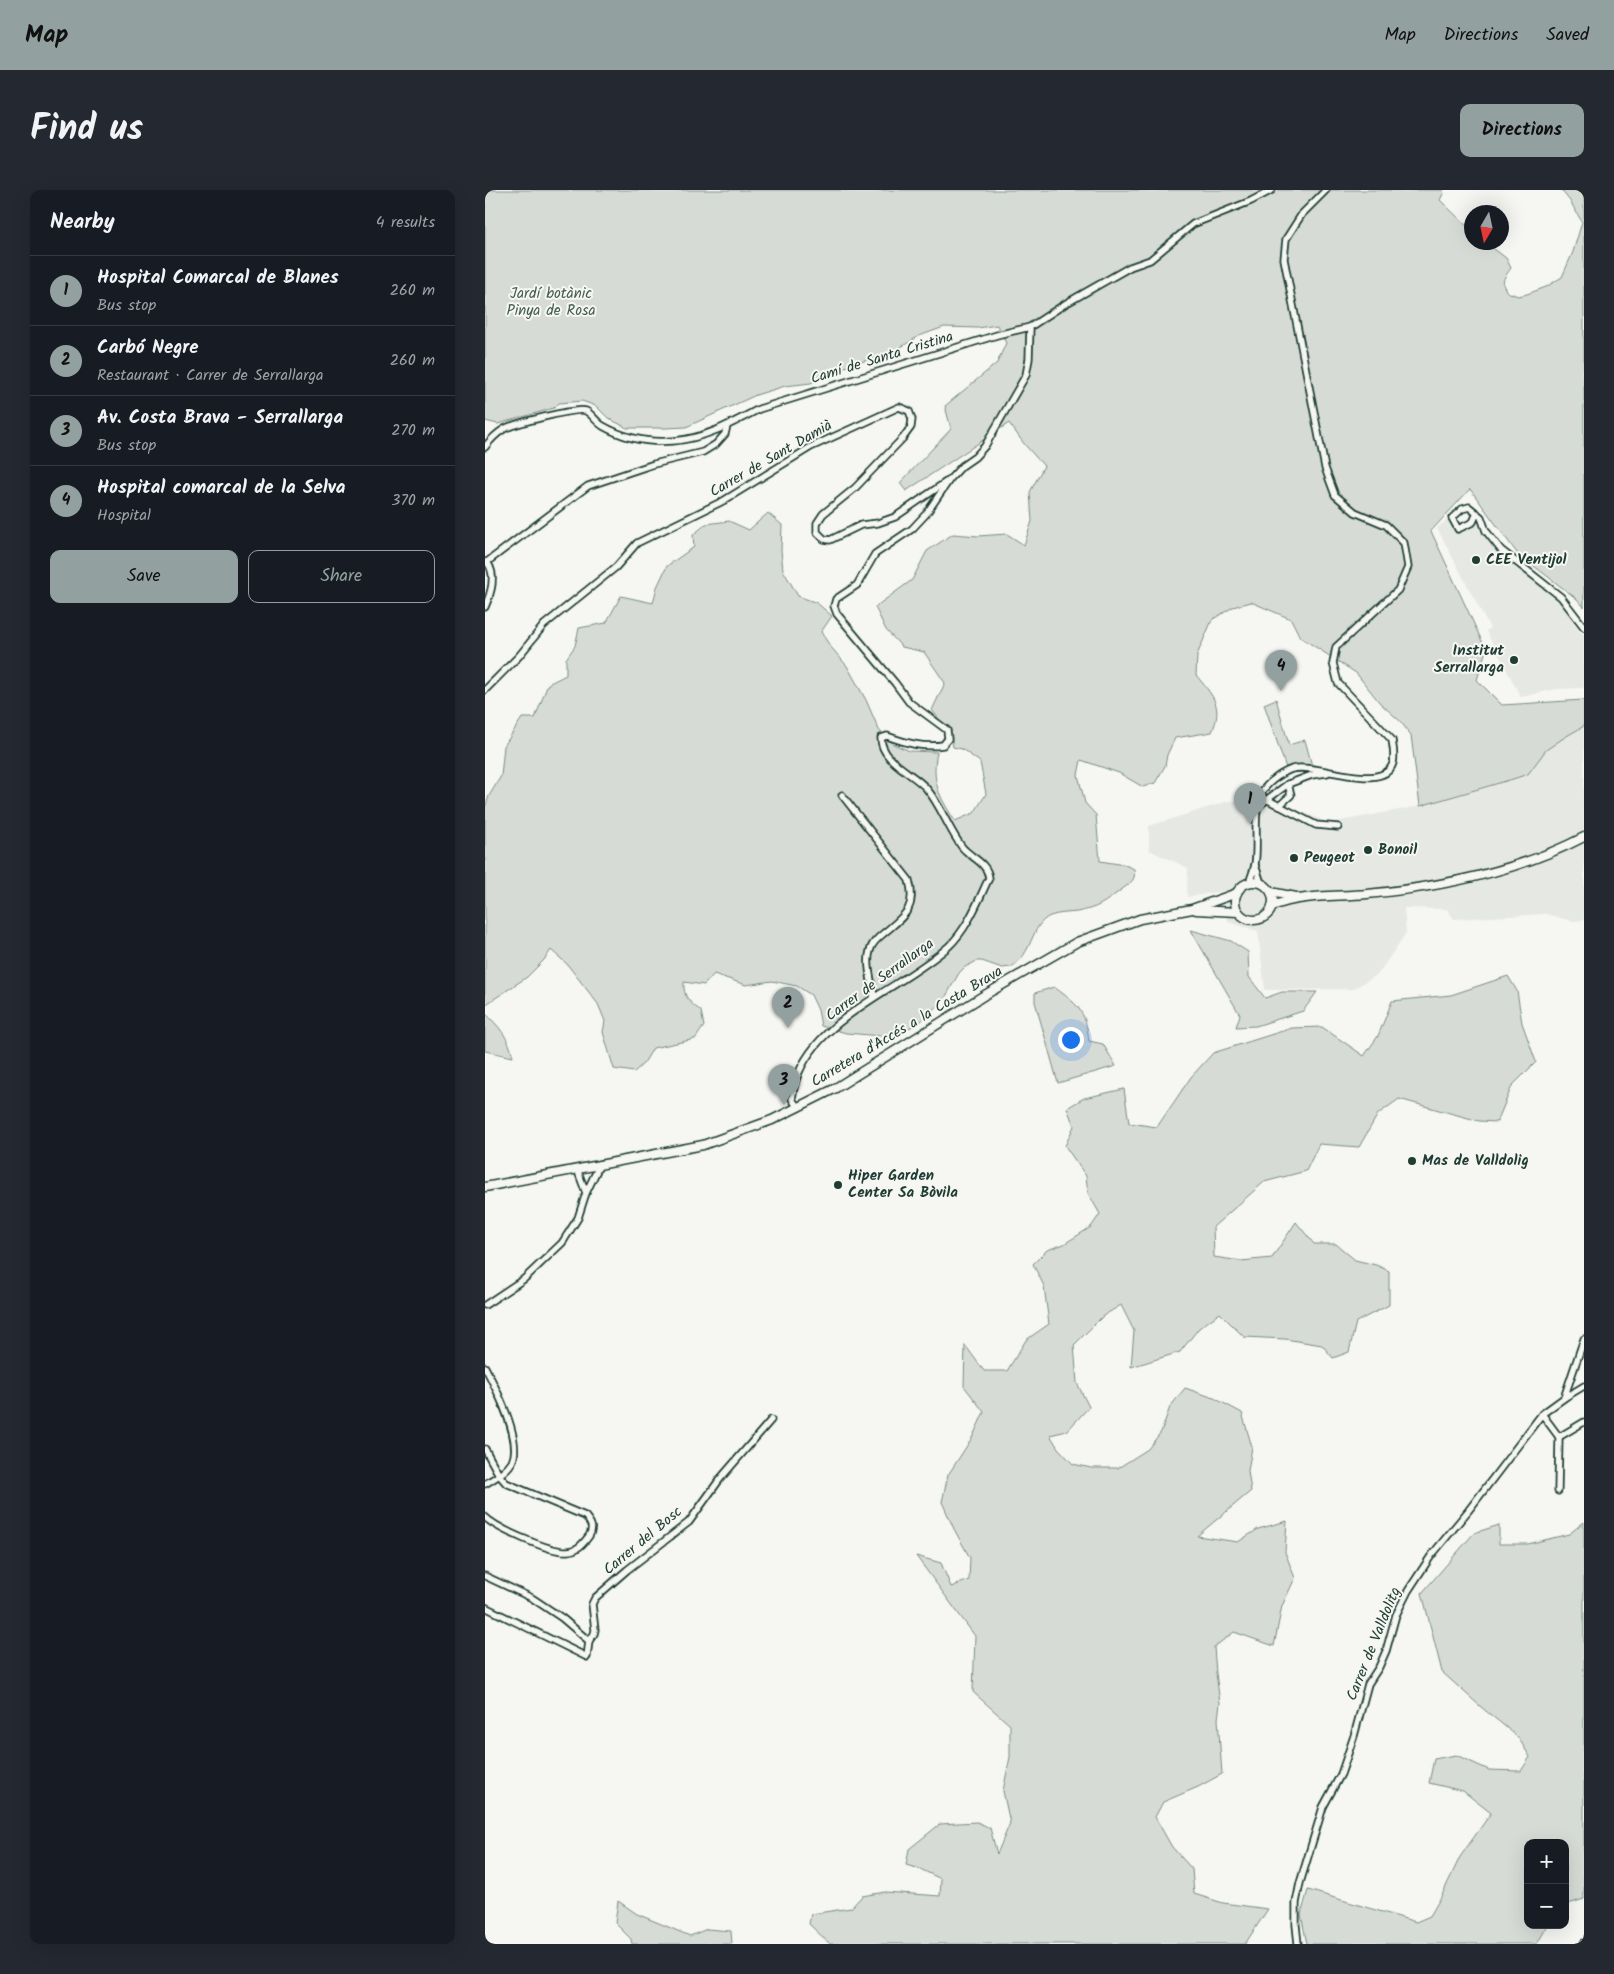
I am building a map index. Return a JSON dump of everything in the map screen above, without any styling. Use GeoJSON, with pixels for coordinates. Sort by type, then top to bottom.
{"type":"FeatureCollection","features":[{"type":"Feature","properties":{"kind":"main road"},"geometry":{"type":"LineString","coordinates":[[1272,906],[1300,898],[1367,894],[1432,886],[1485,875],[1526,863],[1584,837]]}},
{"type":"Feature","properties":{"kind":"main road"},"geometry":{"type":"LineString","coordinates":[[1271,892],[1272,906],[1266,916],[1256,920],[1246,918],[1238,912],[1235,901],[1237,893],[1241,887],[1249,882],[1261,883],[1271,892],[1300,898]]}},
{"type":"Feature","properties":{"kind":"main road","name":"Carretera d'Accés a la Costa Brava"},"geometry":{"type":"LineString","coordinates":[[485,1187],[703,1145],[798,1108],[834,1089],[1031,967],[1077,942],[1140,919],[1192,909],[1237,893]]}},
{"type":"Feature","properties":{"kind":"main road","name":"Carretera d'Accés a la Costa Brava"},"geometry":{"type":"LineString","coordinates":[[1192,909],[1238,912]]}},
{"type":"Feature","properties":{"kind":"street","name":"Camí de Santa Cristina"},"geometry":{"type":"LineString","coordinates":[[485,447],[495,435],[507,427],[559,412],[579,409],[585,410],[601,425],[624,436],[648,440],[680,440],[694,437],[727,426],[759,409],[997,335],[1030,327],[1065,304],[1130,267],[1151,260],[1193,224],[1251,201],[1273,190]]}},
{"type":"Feature","properties":{"kind":"street"},"geometry":{"type":"LineString","coordinates":[[1249,882],[1255,865],[1259,799],[1265,788],[1277,778],[1293,769],[1310,768],[1362,777],[1379,776],[1393,764],[1392,740],[1337,683],[1333,662],[1336,647],[1398,590],[1408,567],[1404,543],[1387,524],[1355,512],[1335,495],[1325,468],[1285,259],[1286,239],[1302,214],[1326,190]]}},
{"type":"Feature","properties":{"kind":"street","name":"Carrer de Serrallarga"},"geometry":{"type":"LineString","coordinates":[[798,1108],[792,1099],[796,1080],[808,1056],[833,1028],[874,997],[921,970],[949,946],[963,931],[989,878],[988,872],[981,862],[963,848],[926,788],[890,758],[881,744],[881,738],[887,736],[908,744],[931,747],[943,745],[948,740],[947,730],[909,702],[837,614],[834,606],[836,599],[857,585],[875,554],[911,529],[926,514],[949,479],[985,446],[1026,375],[1029,359],[1030,327]]}},
{"type":"Feature","properties":{"kind":"street","name":"Carrer de Sant Damià"},"geometry":{"type":"LineString","coordinates":[[485,690],[519,656],[545,625],[616,567],[637,543],[723,501],[811,447],[899,407],[909,411],[913,419],[911,427],[903,438],[855,488],[823,514],[817,523],[817,532],[824,539],[830,540],[861,525],[895,517],[949,479]]}},
{"type":"Feature","properties":{"kind":"street"},"geometry":{"type":"LineString","coordinates":[[485,607],[491,593],[492,577],[492,568],[486,562],[588,486],[654,464],[703,452],[725,434],[727,426]]}},
{"type":"Feature","properties":{"kind":"street"},"geometry":{"type":"LineString","coordinates":[[1477,513],[1481,517],[1486,531],[1501,550],[1561,597],[1584,627]]}},
{"type":"Feature","properties":{"kind":"street"},"geometry":{"type":"LineString","coordinates":[[1258,806],[1288,784],[1311,775],[1330,772]]}},
{"type":"Feature","properties":{"kind":"street"},"geometry":{"type":"LineString","coordinates":[[1279,806],[1291,795],[1288,784]]}},
{"type":"Feature","properties":{"kind":"street"},"geometry":{"type":"LineString","coordinates":[[1265,788],[1268,800],[1279,806],[1316,825],[1338,827]]}},
{"type":"Feature","properties":{"kind":"street"},"geometry":{"type":"LineString","coordinates":[[842,795],[909,880],[913,892],[912,905],[907,912],[878,938],[871,948],[869,963],[874,997]]}},
{"type":"Feature","properties":{"kind":"street"},"geometry":{"type":"LineString","coordinates":[[1255,865],[1261,883]]}},
{"type":"Feature","properties":{"kind":"street"},"geometry":{"type":"LineString","coordinates":[[485,1305],[524,1279],[562,1243],[578,1218],[586,1193],[600,1164]]}},
{"type":"Feature","properties":{"kind":"street"},"geometry":{"type":"LineString","coordinates":[[577,1169],[586,1193]]}},
{"type":"Feature","properties":{"kind":"street"},"geometry":{"type":"LineString","coordinates":[[1563,1398],[1584,1339]]}},
{"type":"Feature","properties":{"kind":"street"},"geometry":{"type":"LineString","coordinates":[[485,1367],[504,1406],[512,1437],[514,1456],[511,1463],[499,1475],[485,1484]]}},
{"type":"Feature","properties":{"kind":"street","name":"Carrer de Valldolitg"},"geometry":{"type":"LineString","coordinates":[[1298,1944],[1295,1924],[1296,1903],[1300,1882],[1323,1807],[1341,1774],[1354,1736],[1368,1684],[1379,1667],[1386,1651],[1396,1615],[1408,1591],[1431,1556],[1542,1414],[1563,1398],[1584,1386]]}},
{"type":"Feature","properties":{"kind":"street"},"geometry":{"type":"LineString","coordinates":[[1542,1414],[1559,1437],[1558,1491]]}},
{"type":"Feature","properties":{"kind":"street","name":"Carrer del Bosc"},"geometry":{"type":"LineString","coordinates":[[589,1640],[595,1630],[592,1604],[595,1598],[634,1564],[689,1522],[720,1479],[771,1420]]}},
{"type":"Feature","properties":{"kind":"street"},"geometry":{"type":"LineString","coordinates":[[1559,1437],[1584,1422]]}},
{"type":"Feature","properties":{"kind":"street"},"geometry":{"type":"LineString","coordinates":[[485,1449],[499,1475],[506,1483],[585,1516],[591,1523],[592,1532],[582,1546],[569,1552],[557,1550],[520,1537],[485,1517]]}},
{"type":"Feature","properties":{"kind":"street"},"geometry":{"type":"LineString","coordinates":[[485,1576],[531,1598],[562,1618],[589,1640],[587,1657],[485,1607]]}},
{"type":"Feature","properties":{"kind":"shaded area"},"geometry":{"type":"Polygon","coordinates":[[[1451,517],[1459,532],[1479,520],[1499,552],[1559,599],[1579,631],[1584,634],[1584,688],[1556,689],[1521,697],[1486,631],[1490,628],[1437,528],[1451,517]]]}},
{"type":"Feature","properties":{"kind":"shaded area"},"geometry":{"type":"Polygon","coordinates":[[[1584,726],[1584,920],[1572,921],[1546,914],[1454,919],[1447,909],[1404,908],[1406,933],[1378,974],[1353,989],[1265,990],[1258,931],[1228,922],[1224,891],[1187,897],[1188,868],[1149,850],[1149,826],[1229,801],[1253,801],[1299,811],[1330,823],[1420,806],[1513,780],[1528,774],[1546,750],[1584,726]]]}},
{"type":"Feature","properties":{"kind":"green space","name":"Jardí botànic Pinya de Rosa"},"geometry":{"type":"Polygon","coordinates":[[[485,190],[1442,190],[1444,192],[1440,200],[1464,223],[1464,250],[1495,250],[1506,258],[1511,268],[1503,282],[1507,292],[1518,296],[1546,287],[1562,277],[1573,252],[1582,222],[1561,190],[1584,190],[1584,607],[1577,599],[1517,553],[1470,489],[1431,531],[1486,650],[1477,680],[1502,705],[1584,700],[1584,726],[1546,750],[1528,774],[1420,806],[1411,735],[1400,721],[1380,703],[1356,673],[1300,637],[1291,619],[1251,602],[1233,607],[1212,620],[1197,655],[1196,675],[1215,701],[1217,715],[1212,732],[1175,738],[1167,755],[1165,766],[1155,783],[1143,787],[1119,773],[1081,760],[1078,775],[1085,803],[1096,815],[1100,861],[1125,865],[1134,869],[1135,873],[1132,881],[1115,895],[1090,909],[1053,915],[1043,920],[1024,955],[1011,967],[1002,968],[977,961],[965,967],[959,973],[945,998],[920,1022],[898,1034],[881,1036],[846,1033],[821,1026],[818,1010],[811,995],[797,986],[772,981],[746,985],[714,974],[704,985],[684,982],[686,995],[690,1002],[701,1011],[704,1026],[695,1039],[653,1048],[644,1063],[634,1072],[614,1069],[603,1032],[605,1021],[598,1004],[567,964],[551,950],[527,977],[485,1005],[485,808],[489,796],[501,776],[504,746],[522,718],[535,718],[548,684],[566,675],[566,659],[575,646],[579,628],[606,623],[621,596],[653,603],[657,587],[667,566],[694,547],[693,535],[706,524],[729,521],[749,530],[768,513],[782,525],[781,550],[783,570],[798,596],[817,603],[832,616],[821,632],[847,666],[866,700],[879,730],[893,744],[910,751],[937,752],[935,772],[938,788],[955,821],[974,813],[986,794],[980,762],[962,749],[953,747],[951,735],[932,710],[945,683],[924,652],[902,647],[886,630],[875,607],[912,580],[927,551],[953,534],[978,536],[1007,534],[1024,545],[1032,521],[1030,492],[1044,466],[1009,423],[906,491],[900,483],[951,429],[945,406],[997,363],[1006,343],[997,325],[978,328],[944,327],[919,336],[893,352],[832,371],[811,383],[785,386],[756,395],[686,427],[627,428],[608,418],[596,406],[582,401],[559,403],[554,408],[498,424],[485,421],[485,190]]]}},
{"type":"Feature","properties":{"kind":"green space"},"geometry":{"type":"Polygon","coordinates":[[[1276,699],[1289,745],[1305,740],[1312,766],[1292,766],[1286,768],[1264,704],[1276,699]]]}},
{"type":"Feature","properties":{"kind":"green space"},"geometry":{"type":"Polygon","coordinates":[[[1191,930],[1231,941],[1248,952],[1249,977],[1265,998],[1282,992],[1317,992],[1303,1011],[1256,1026],[1236,1027],[1240,1015],[1191,930]]]}},
{"type":"Feature","properties":{"kind":"green space"},"geometry":{"type":"Polygon","coordinates":[[[1508,976],[1517,991],[1522,1023],[1536,1062],[1512,1086],[1497,1122],[1479,1121],[1399,1099],[1378,1114],[1359,1147],[1319,1144],[1306,1171],[1264,1182],[1213,1227],[1214,1257],[1241,1261],[1272,1258],[1296,1222],[1314,1244],[1336,1244],[1355,1260],[1376,1265],[1389,1271],[1389,1305],[1356,1322],[1349,1352],[1333,1358],[1322,1345],[1285,1339],[1244,1337],[1220,1313],[1199,1328],[1180,1352],[1131,1367],[1134,1331],[1121,1305],[1103,1316],[1074,1345],[1077,1383],[1089,1407],[1067,1431],[1050,1435],[1058,1448],[1073,1464],[1091,1468],[1118,1468],[1148,1449],[1161,1432],[1170,1407],[1185,1388],[1214,1398],[1242,1413],[1252,1447],[1248,1471],[1251,1491],[1197,1536],[1238,1542],[1258,1529],[1287,1521],[1285,1552],[1295,1578],[1282,1606],[1274,1646],[1234,1632],[1214,1647],[1220,1703],[1218,1719],[1222,1774],[1163,1802],[1155,1817],[1172,1847],[1192,1869],[1194,1894],[1223,1903],[1268,1909],[1245,1944],[830,1944],[809,1924],[811,1914],[851,1908],[862,1896],[885,1892],[940,1896],[941,1879],[906,1865],[909,1849],[940,1824],[977,1822],[990,1828],[997,1854],[1010,1823],[1003,1791],[1010,1757],[1010,1725],[973,1692],[975,1636],[916,1556],[941,1563],[951,1587],[969,1580],[970,1558],[942,1502],[948,1475],[972,1438],[984,1412],[964,1386],[965,1345],[984,1371],[1007,1371],[1026,1340],[1049,1324],[1044,1286],[1033,1264],[1047,1250],[1064,1244],[1091,1227],[1100,1214],[1088,1193],[1086,1176],[1065,1146],[1074,1126],[1067,1108],[1084,1098],[1124,1089],[1129,1123],[1157,1127],[1191,1077],[1213,1053],[1292,1028],[1322,1027],[1364,1056],[1378,1036],[1392,1001],[1451,995],[1508,976]]]}},
{"type":"Feature","properties":{"kind":"green space"},"geometry":{"type":"Polygon","coordinates":[[[1054,987],[1069,998],[1079,1009],[1088,1030],[1089,1041],[1103,1044],[1116,1066],[1058,1083],[1035,1002],[1035,993],[1054,987]]]}},
{"type":"Feature","properties":{"kind":"green space"},"geometry":{"type":"Polygon","coordinates":[[[485,1013],[503,1033],[513,1057],[485,1051],[485,1013]]]}},
{"type":"Feature","properties":{"kind":"green space"},"geometry":{"type":"Polygon","coordinates":[[[1584,1522],[1584,1899],[1569,1904],[1569,1839],[1524,1839],[1524,1929],[1546,1929],[1537,1944],[1307,1944],[1301,1915],[1308,1890],[1416,1922],[1430,1916],[1460,1857],[1491,1813],[1463,1791],[1429,1783],[1434,1759],[1456,1755],[1489,1770],[1521,1771],[1530,1757],[1518,1737],[1442,1672],[1422,1593],[1474,1533],[1499,1525],[1499,1544],[1528,1544],[1569,1534],[1584,1522]]]}},
{"type":"Feature","properties":{"kind":"green space"},"geometry":{"type":"Polygon","coordinates":[[[618,1901],[637,1914],[690,1936],[707,1929],[731,1931],[732,1944],[632,1944],[631,1939],[615,1923],[618,1901]]]}},
{"type":"Feature","properties":{"kind":"place","name":"CEE Ventijol"},"geometry":{"type":"Point","coordinates":[1476,560]}},
{"type":"Feature","properties":{"kind":"place","name":"Institut Serrallarga"},"geometry":{"type":"Point","coordinates":[1514,660]}},
{"type":"Feature","properties":{"kind":"place","name":"Hospital comarcal de la Selva"},"geometry":{"type":"Point","coordinates":[1281,691]}},
{"type":"Feature","properties":{"kind":"place","name":"Hospital Comarcal de Blanes"},"geometry":{"type":"Point","coordinates":[1250,824]}},
{"type":"Feature","properties":{"kind":"place","name":"Bonoil"},"geometry":{"type":"Point","coordinates":[1368,850]}},
{"type":"Feature","properties":{"kind":"place","name":"Peugeot"},"geometry":{"type":"Point","coordinates":[1294,858]}},
{"type":"Feature","properties":{"kind":"place","name":"Carbó Negre"},"geometry":{"type":"Point","coordinates":[788,1028]}},
{"type":"Feature","properties":{"kind":"place","name":"Av. Costa Brava - Serrallarga"},"geometry":{"type":"Point","coordinates":[784,1105]}},
{"type":"Feature","properties":{"kind":"place","name":"Mas de Valldolig"},"geometry":{"type":"Point","coordinates":[1412,1161]}},
{"type":"Feature","properties":{"kind":"place","name":"Hiper Garden Center Sa Bòvila"},"geometry":{"type":"Point","coordinates":[838,1185]}}]}
